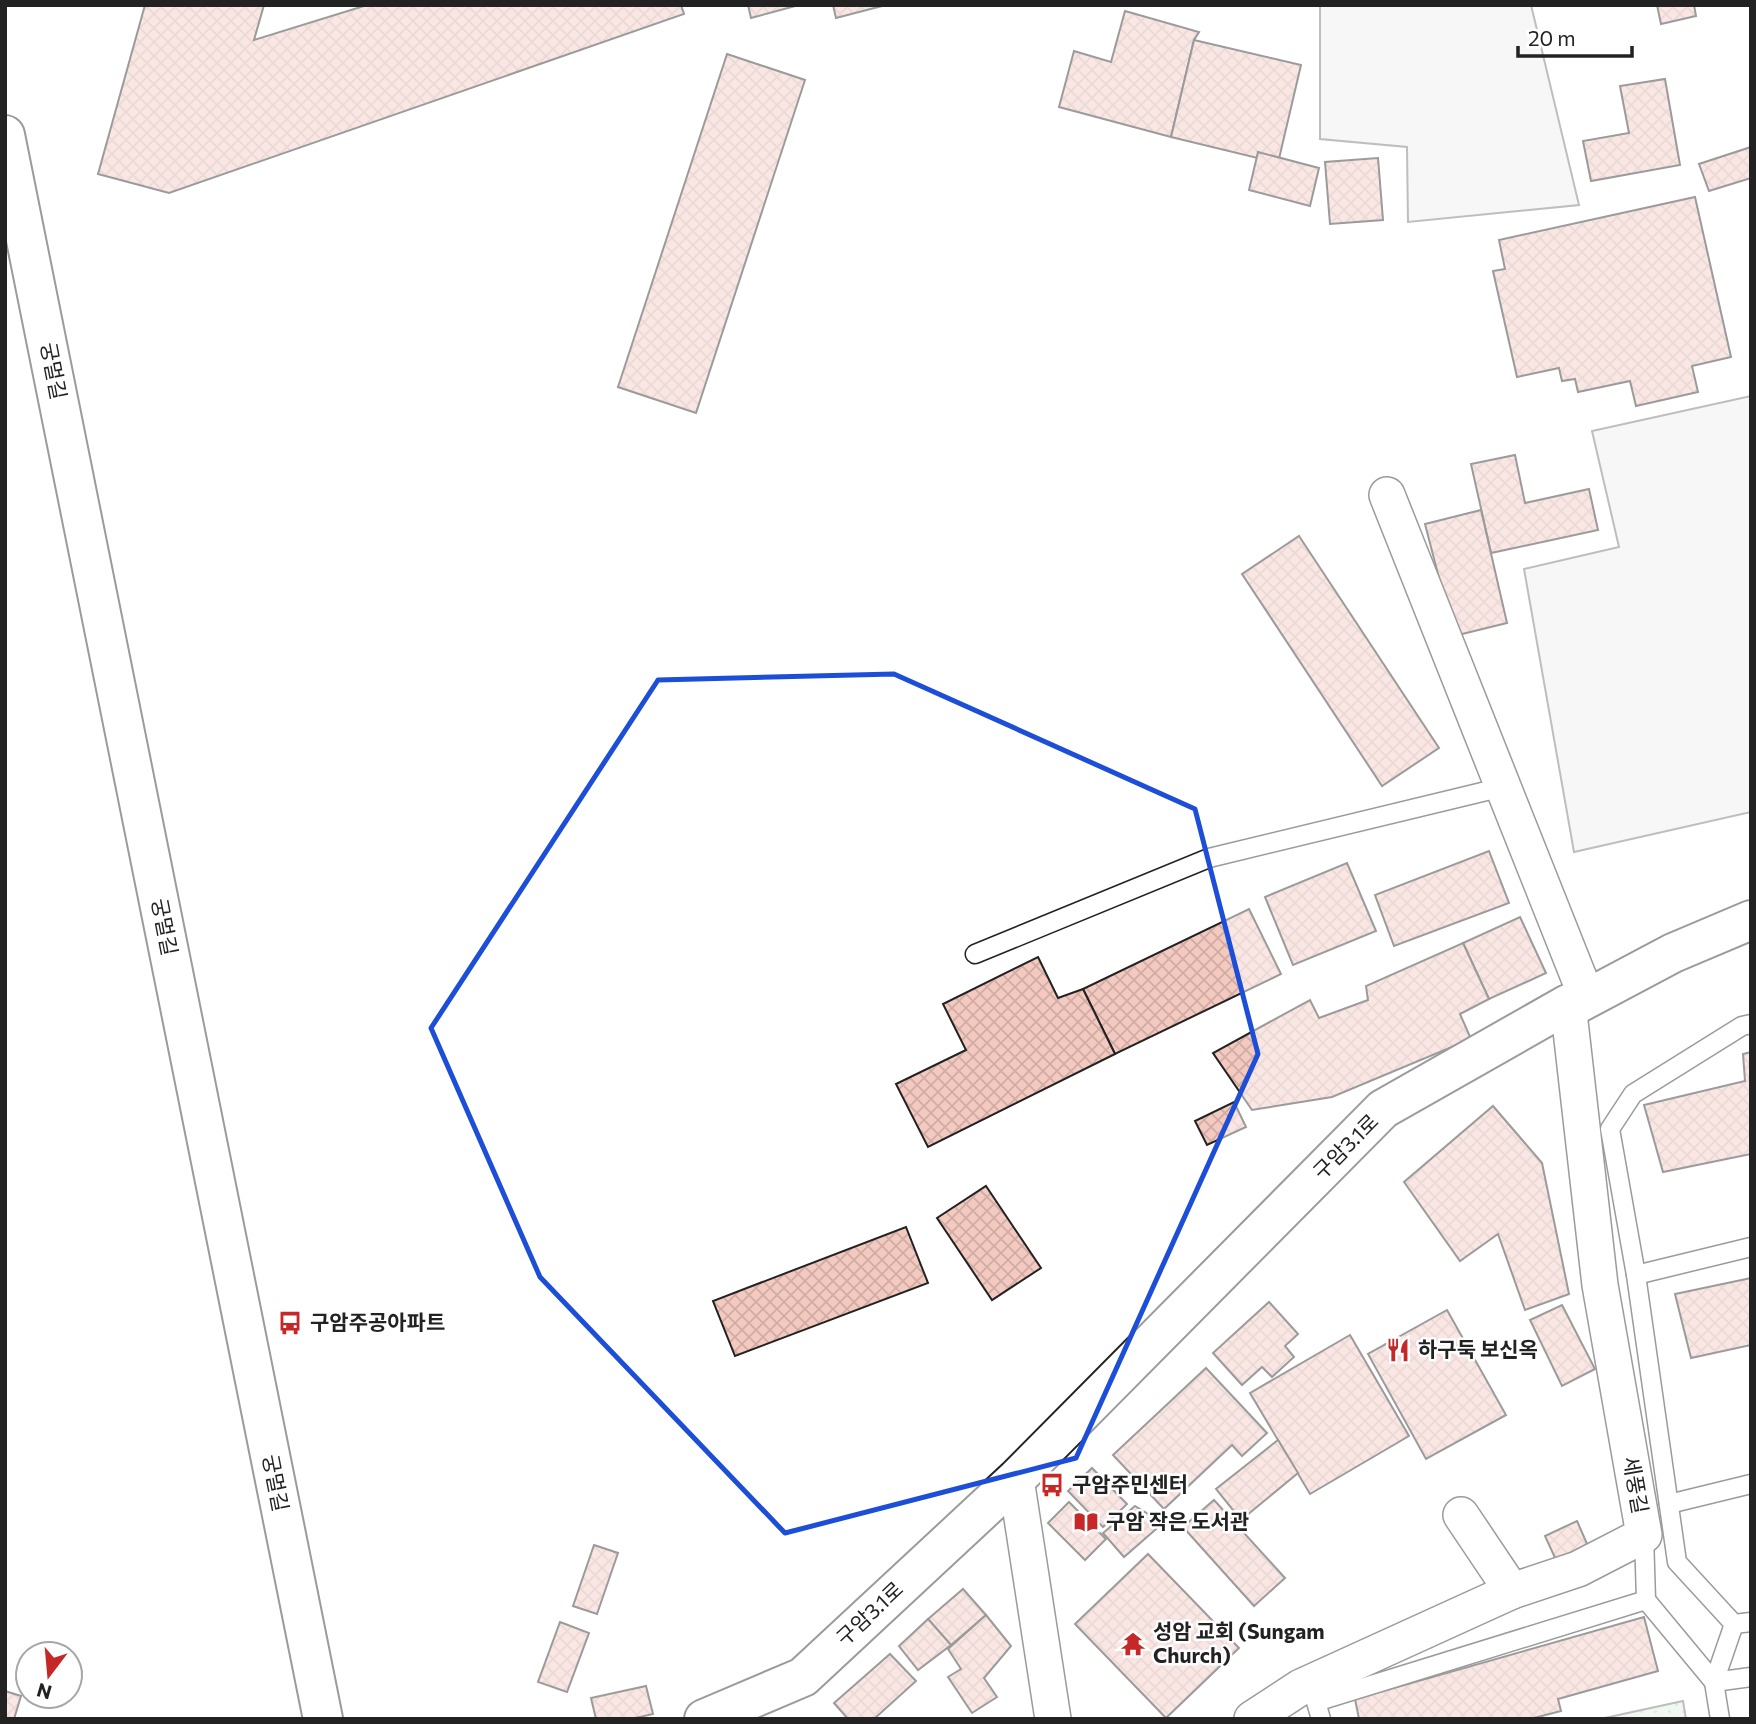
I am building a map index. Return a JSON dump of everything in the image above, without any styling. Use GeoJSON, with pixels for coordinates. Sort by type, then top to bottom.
{"type":"FeatureCollection","features":[{"type":"Feature","properties":{"kind":"street","name":"궁멀길"},"geometry":{"type":"LineString","coordinates":[[5,135],[323,1719]]}},
{"type":"Feature","properties":{"kind":"street","name":"세풍길"},"geometry":{"type":"LineString","coordinates":[[1252,1719],[1301,1687],[1513,1591],[1578,1569],[1644,1535],[1600,1285],[1578,1001],[1503,787],[1387,495]]}},
{"type":"Feature","properties":{"kind":"street","name":"구암3.1로"},"geometry":{"type":"LineString","coordinates":[[705,1719],[803,1676],[1016,1479],[1383,1110],[1578,1001],[1673,953],[1751,920]]}},
{"type":"Feature","properties":{"kind":"street"},"geometry":{"type":"LineString","coordinates":[[1016,1479],[1053,1719]]}},
{"type":"Feature","properties":{"kind":"street"},"geometry":{"type":"LineString","coordinates":[[1461,1515],[1513,1591]]}},
{"type":"Feature","properties":{"kind":"lane"},"geometry":{"type":"LineString","coordinates":[[975,954],[1209,858],[1503,787]]}},
{"type":"Feature","properties":{"kind":"lane"},"geometry":{"type":"LineString","coordinates":[[1714,1682],[1742,1623],[1677,1562],[1636,1275],[1610,1129],[1633,1094],[1751,1024]]}},
{"type":"Feature","properties":{"kind":"lane"},"geometry":{"type":"LineString","coordinates":[[1636,1275],[1751,1247]]}},
{"type":"Feature","properties":{"kind":"lane"},"geometry":{"type":"LineString","coordinates":[[1669,1504],[1751,1484]]}},
{"type":"Feature","properties":{"kind":"lane"},"geometry":{"type":"LineString","coordinates":[[1644,1535],[1646,1600],[1714,1682],[1720,1719]]}},
{"type":"Feature","properties":{"kind":"lane"},"geometry":{"type":"LineString","coordinates":[[1321,1719],[1315,1702],[1646,1600]]}},
{"type":"Feature","properties":{"kind":"lane"},"geometry":{"type":"LineString","coordinates":[[1714,1682],[1751,1677]]}},
{"type":"Feature","properties":{"kind":"highlighted area"},"geometry":{"type":"Polygon","coordinates":[[[894,674],[1195,809],[1258,1054],[1076,1458],[785,1533],[540,1277],[431,1028],[658,680],[894,674]]]}},
{"type":"Feature","properties":{"kind":"green space"},"geometry":{"type":"Polygon","coordinates":[[[1683,1701],[1686,1719],[1600,1719],[1683,1701]]]}},
{"type":"Feature","properties":{"kind":"shaded area"},"geometry":{"type":"Polygon","coordinates":[[[1320,5],[1531,5],[1579,205],[1408,222],[1407,147],[1320,139],[1320,5]]]}},
{"type":"Feature","properties":{"kind":"shaded area"},"geometry":{"type":"Polygon","coordinates":[[[1751,396],[1751,812],[1574,852],[1524,569],[1619,547],[1592,431],[1751,396]]]}},
{"type":"Feature","properties":{"kind":"building"},"geometry":{"type":"Polygon","coordinates":[[[145,5],[264,5],[254,40],[367,5],[681,5],[684,14],[169,193],[98,174],[145,5]]]}},
{"type":"Feature","properties":{"kind":"building"},"geometry":{"type":"Polygon","coordinates":[[[748,5],[799,5],[751,18],[748,5]]]}},
{"type":"Feature","properties":{"kind":"building"},"geometry":{"type":"Polygon","coordinates":[[[833,5],[886,5],[836,18],[833,5]]]}},
{"type":"Feature","properties":{"kind":"building"},"geometry":{"type":"Polygon","coordinates":[[[1657,5],[1694,5],[1696,16],[1661,24],[1657,5]]]}},
{"type":"Feature","properties":{"kind":"building"},"geometry":{"type":"Polygon","coordinates":[[[1125,11],[1199,32],[1194,40],[1171,137],[1059,107],[1074,51],[1111,62],[1125,11]]]}},
{"type":"Feature","properties":{"kind":"building"},"geometry":{"type":"Polygon","coordinates":[[[1194,40],[1301,65],[1278,163],[1171,137],[1194,40]]]}},
{"type":"Feature","properties":{"kind":"building"},"geometry":{"type":"Polygon","coordinates":[[[727,54],[805,80],[696,413],[618,387],[727,54]]]}},
{"type":"Feature","properties":{"kind":"building"},"geometry":{"type":"Polygon","coordinates":[[[1665,79],[1680,165],[1591,181],[1583,141],[1629,133],[1620,86],[1665,79]]]}},
{"type":"Feature","properties":{"kind":"building"},"geometry":{"type":"Polygon","coordinates":[[[1751,147],[1751,178],[1709,191],[1699,164],[1751,147]]]}},
{"type":"Feature","properties":{"kind":"building"},"geometry":{"type":"Polygon","coordinates":[[[1258,152],[1319,168],[1310,206],[1249,190],[1258,152]]]}},
{"type":"Feature","properties":{"kind":"building"},"geometry":{"type":"Polygon","coordinates":[[[1378,158],[1383,220],[1330,224],[1325,162],[1378,158]]]}},
{"type":"Feature","properties":{"kind":"building"},"geometry":{"type":"Polygon","coordinates":[[[1695,197],[1731,357],[1692,366],[1698,392],[1636,406],[1630,381],[1578,392],[1575,379],[1562,381],[1559,368],[1517,377],[1493,271],[1505,269],[1499,240],[1695,197]]]}},
{"type":"Feature","properties":{"kind":"building"},"geometry":{"type":"Polygon","coordinates":[[[1515,455],[1525,503],[1589,489],[1598,530],[1491,553],[1471,464],[1515,455]]]}},
{"type":"Feature","properties":{"kind":"building"},"geometry":{"type":"Polygon","coordinates":[[[1481,510],[1507,623],[1454,636],[1425,524],[1481,510]]]}},
{"type":"Feature","properties":{"kind":"building"},"geometry":{"type":"Polygon","coordinates":[[[1299,536],[1439,748],[1382,786],[1242,574],[1299,536]]]}},
{"type":"Feature","properties":{"kind":"building"},"geometry":{"type":"Polygon","coordinates":[[[1489,851],[1509,903],[1394,946],[1375,895],[1489,851]]]}},
{"type":"Feature","properties":{"kind":"building"},"geometry":{"type":"Polygon","coordinates":[[[1347,863],[1376,931],[1293,965],[1265,897],[1347,863]]]}},
{"type":"Feature","properties":{"kind":"building"},"geometry":{"type":"Polygon","coordinates":[[[1249,909],[1281,974],[1115,1054],[1083,989],[1249,909]]]}},
{"type":"Feature","properties":{"kind":"building"},"geometry":{"type":"Polygon","coordinates":[[[1520,917],[1546,973],[1489,999],[1463,943],[1520,917]]]}},
{"type":"Feature","properties":{"kind":"building"},"geometry":{"type":"Polygon","coordinates":[[[1463,943],[1489,999],[1460,1014],[1471,1039],[1332,1097],[1252,1110],[1213,1053],[1310,1000],[1319,1018],[1368,1000],[1366,986],[1463,943]]]}},
{"type":"Feature","properties":{"kind":"building"},"geometry":{"type":"Polygon","coordinates":[[[1038,957],[1058,998],[1083,989],[1115,1054],[928,1147],[896,1084],[966,1050],[943,1004],[1038,957]]]}},
{"type":"Feature","properties":{"kind":"building"},"geometry":{"type":"Polygon","coordinates":[[[1751,1052],[1751,1154],[1663,1172],[1644,1105],[1745,1081],[1743,1054],[1751,1052]]]}},
{"type":"Feature","properties":{"kind":"building"},"geometry":{"type":"Polygon","coordinates":[[[1234,1102],[1246,1127],[1207,1145],[1195,1121],[1234,1102]]]}},
{"type":"Feature","properties":{"kind":"building"},"geometry":{"type":"Polygon","coordinates":[[[1493,1106],[1542,1163],[1569,1294],[1525,1310],[1498,1234],[1460,1261],[1404,1182],[1493,1106]]]}},
{"type":"Feature","properties":{"kind":"building"},"geometry":{"type":"Polygon","coordinates":[[[986,1186],[1041,1268],[992,1300],[937,1218],[986,1186]]]}},
{"type":"Feature","properties":{"kind":"building"},"geometry":{"type":"Polygon","coordinates":[[[906,1227],[928,1283],[735,1356],[713,1301],[906,1227]]]}},
{"type":"Feature","properties":{"kind":"building"},"geometry":{"type":"Polygon","coordinates":[[[1751,1278],[1751,1345],[1691,1358],[1675,1294],[1751,1278]]]}},
{"type":"Feature","properties":{"kind":"building"},"geometry":{"type":"Polygon","coordinates":[[[1269,1302],[1298,1334],[1285,1346],[1294,1357],[1272,1377],[1262,1367],[1242,1385],[1213,1353],[1269,1302]]]}},
{"type":"Feature","properties":{"kind":"building"},"geometry":{"type":"Polygon","coordinates":[[[1562,1305],[1595,1369],[1562,1386],[1530,1320],[1562,1305]]]}},
{"type":"Feature","properties":{"kind":"building"},"geometry":{"type":"Polygon","coordinates":[[[1447,1310],[1506,1415],[1426,1459],[1368,1354],[1447,1310]]]}},
{"type":"Feature","properties":{"kind":"building"},"geometry":{"type":"Polygon","coordinates":[[[1350,1335],[1409,1436],[1310,1494],[1250,1393],[1350,1335]]]}},
{"type":"Feature","properties":{"kind":"building"},"geometry":{"type":"Polygon","coordinates":[[[1206,1368],[1267,1433],[1242,1456],[1232,1445],[1164,1509],[1113,1455],[1206,1368]]]}},
{"type":"Feature","properties":{"kind":"building"},"geometry":{"type":"Polygon","coordinates":[[[1278,1440],[1298,1473],[1241,1520],[1216,1489],[1278,1440]]]}},
{"type":"Feature","properties":{"kind":"building"},"geometry":{"type":"Polygon","coordinates":[[[1092,1468],[1127,1504],[1103,1527],[1068,1491],[1092,1468]]]}},
{"type":"Feature","properties":{"kind":"building"},"geometry":{"type":"Polygon","coordinates":[[[1214,1500],[1285,1578],[1254,1606],[1183,1527],[1214,1500]]]}},
{"type":"Feature","properties":{"kind":"building"},"geometry":{"type":"Polygon","coordinates":[[[1069,1502],[1106,1539],[1085,1560],[1048,1523],[1069,1502]]]}},
{"type":"Feature","properties":{"kind":"building"},"geometry":{"type":"Polygon","coordinates":[[[1135,1506],[1163,1523],[1124,1557],[1103,1533],[1135,1506]]]}},
{"type":"Feature","properties":{"kind":"building"},"geometry":{"type":"Polygon","coordinates":[[[1577,1521],[1588,1546],[1556,1560],[1545,1536],[1577,1521]]]}},
{"type":"Feature","properties":{"kind":"building"},"geometry":{"type":"Polygon","coordinates":[[[594,1545],[618,1553],[597,1614],[573,1606],[594,1545]]]}},
{"type":"Feature","properties":{"kind":"building"},"geometry":{"type":"Polygon","coordinates":[[[1148,1554],[1239,1648],[1166,1718],[1075,1624],[1148,1554]]]}},
{"type":"Feature","properties":{"kind":"building"},"geometry":{"type":"Polygon","coordinates":[[[963,1589],[986,1615],[951,1645],[928,1619],[963,1589]]]}},
{"type":"Feature","properties":{"kind":"building"},"geometry":{"type":"Polygon","coordinates":[[[986,1615],[1011,1646],[984,1678],[997,1697],[972,1713],[948,1677],[961,1669],[948,1649],[986,1615]]]}},
{"type":"Feature","properties":{"kind":"building"},"geometry":{"type":"Polygon","coordinates":[[[1644,1617],[1658,1671],[1558,1699],[1561,1711],[1530,1719],[1359,1719],[1355,1699],[1644,1617]]]}},
{"type":"Feature","properties":{"kind":"building"},"geometry":{"type":"Polygon","coordinates":[[[928,1619],[951,1645],[918,1670],[899,1646],[928,1619]]]}},
{"type":"Feature","properties":{"kind":"building"},"geometry":{"type":"Polygon","coordinates":[[[560,1622],[589,1633],[567,1692],[538,1682],[560,1622]]]}},
{"type":"Feature","properties":{"kind":"building"},"geometry":{"type":"Polygon","coordinates":[[[890,1654],[916,1681],[874,1719],[848,1719],[834,1703],[890,1654]]]}},
{"type":"Feature","properties":{"kind":"building"},"geometry":{"type":"Polygon","coordinates":[[[646,1686],[653,1714],[631,1719],[596,1719],[591,1698],[646,1686]]]}},
{"type":"Feature","properties":{"kind":"building"},"geometry":{"type":"Polygon","coordinates":[[[5,1691],[14,1694],[14,1710],[17,1710],[14,1719],[5,1719],[5,1691]]]}},
{"type":"Feature","properties":{"kind":"place","name":"구암주공아파트"},"geometry":{"type":"Point","coordinates":[290,1323]}},
{"type":"Feature","properties":{"kind":"place","name":"하구둑 보신옥"},"geometry":{"type":"Point","coordinates":[1398,1350]}},
{"type":"Feature","properties":{"kind":"place","name":"구암주민센터"},"geometry":{"type":"Point","coordinates":[1052,1485]}},
{"type":"Feature","properties":{"kind":"place","name":"구암 작은 도서관"},"geometry":{"type":"Point","coordinates":[1086,1522]}},
{"type":"Feature","properties":{"kind":"place","name":"성암 교회 (Sungam Church)"},"geometry":{"type":"Point","coordinates":[1133,1644]}}]}
